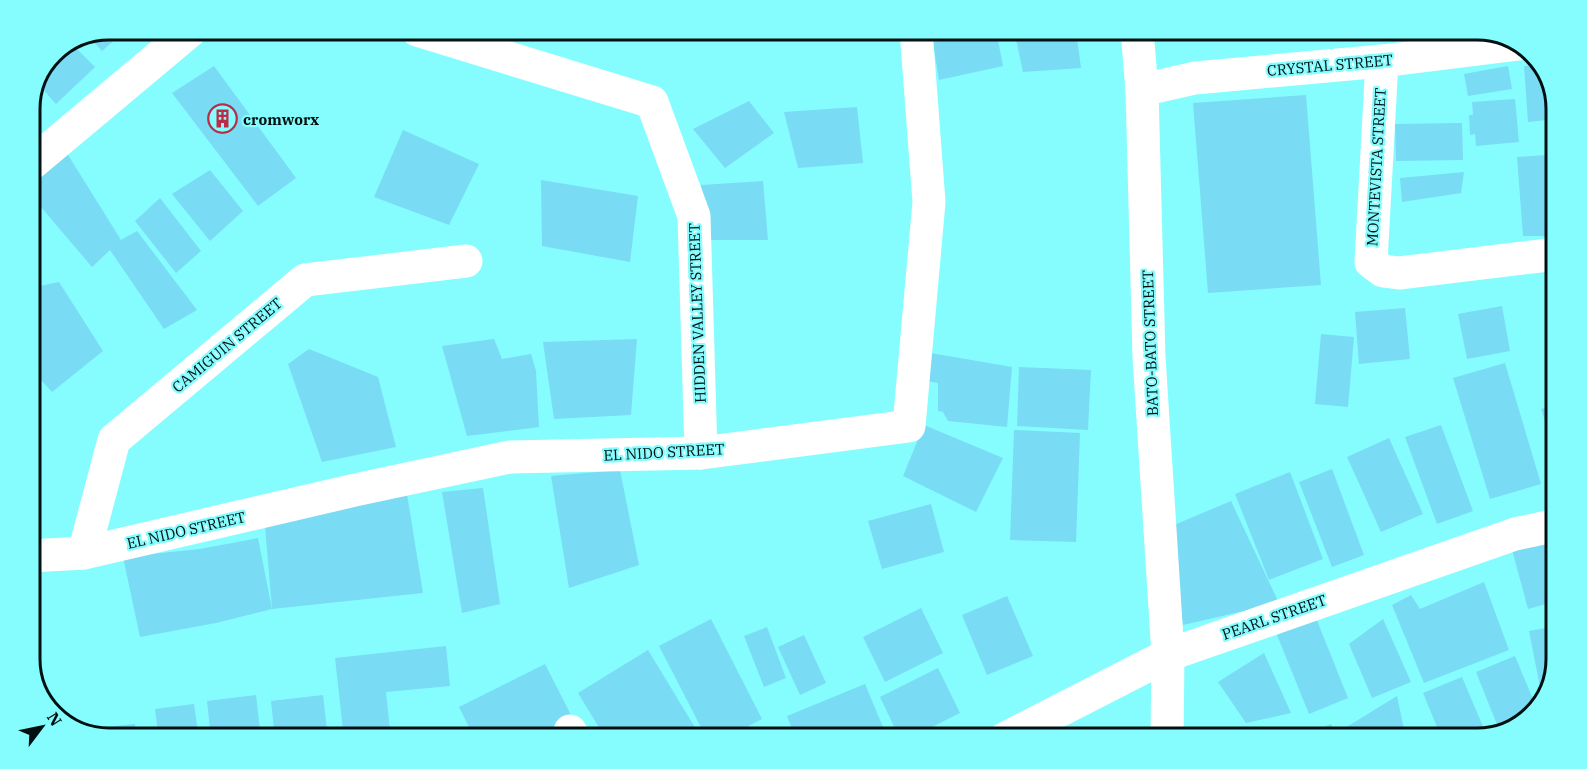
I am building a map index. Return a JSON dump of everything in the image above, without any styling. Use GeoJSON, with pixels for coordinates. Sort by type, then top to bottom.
{"type":"FeatureCollection","features":[{"type":"Feature","properties":{"kind":"street"},"geometry":{"type":"LineString","coordinates":[[41,156],[178,41]]}},
{"type":"Feature","properties":{"kind":"street","name":"HIDDEN VALLEY STREET"},"geometry":{"type":"LineString","coordinates":[[453,41],[652,102],[694,216],[701,453]]}},
{"type":"Feature","properties":{"kind":"street","name":"EL NIDO STREET"},"geometry":{"type":"LineString","coordinates":[[41,555],[84,553],[355,490],[510,457],[701,453],[909,426],[929,201],[917,41]]}},
{"type":"Feature","properties":{"kind":"street","name":"BATO-BATO STREET"},"geometry":{"type":"LineString","coordinates":[[1138,41],[1142,90],[1149,357],[1158,528],[1168,655],[1167,728]]}},
{"type":"Feature","properties":{"kind":"street","name":"CRYSTAL STREET"},"geometry":{"type":"LineString","coordinates":[[1142,90],[1195,78],[1382,61],[1504,46]]}},
{"type":"Feature","properties":{"kind":"street","name":"MONTEVISTA STREET"},"geometry":{"type":"LineString","coordinates":[[1382,61],[1371,262],[1383,271],[1399,273],[1546,255]]}},
{"type":"Feature","properties":{"kind":"street","name":"CAMIGUIN STREET"},"geometry":{"type":"LineString","coordinates":[[84,553],[114,440],[305,280],[466,261]]}},
{"type":"Feature","properties":{"kind":"street","name":"PEARL STREET"},"geometry":{"type":"LineString","coordinates":[[1025,728],[1168,655],[1515,534],[1546,527]]}},
{"type":"Feature","properties":{"kind":"building"},"geometry":{"type":"Polygon","coordinates":[[[113,41],[102,51],[94,43],[113,41]]]}},
{"type":"Feature","properties":{"kind":"building"},"geometry":{"type":"Polygon","coordinates":[[[933,41],[998,41],[1003,66],[939,80],[933,41]]]}},
{"type":"Feature","properties":{"kind":"building"},"geometry":{"type":"Polygon","coordinates":[[[1016,41],[1077,41],[1081,68],[1023,72],[1016,41]]]}},
{"type":"Feature","properties":{"kind":"building"},"geometry":{"type":"Polygon","coordinates":[[[77,49],[95,67],[56,104],[44,90],[46,83],[52,71],[61,61],[77,49]]]}},
{"type":"Feature","properties":{"kind":"building","name":"cromworx"},"geometry":{"type":"Polygon","coordinates":[[[214,66],[296,178],[258,206],[172,93],[214,66]]]}},
{"type":"Feature","properties":{"kind":"building"},"geometry":{"type":"Polygon","coordinates":[[[1508,66],[1512,89],[1468,96],[1464,74],[1508,66]]]}},
{"type":"Feature","properties":{"kind":"building"},"geometry":{"type":"Polygon","coordinates":[[[1524,66],[1531,66],[1535,71],[1543,87],[1546,105],[1546,120],[1528,122],[1524,66]]]}},
{"type":"Feature","properties":{"kind":"building"},"geometry":{"type":"Polygon","coordinates":[[[1306,95],[1321,285],[1208,293],[1193,103],[1306,95]]]}},
{"type":"Feature","properties":{"kind":"building"},"geometry":{"type":"Polygon","coordinates":[[[1515,99],[1519,142],[1476,146],[1475,134],[1470,135],[1469,115],[1473,115],[1472,102],[1515,99]]]}},
{"type":"Feature","properties":{"kind":"building"},"geometry":{"type":"Polygon","coordinates":[[[749,101],[774,133],[725,168],[693,129],[749,101]]]}},
{"type":"Feature","properties":{"kind":"building"},"geometry":{"type":"Polygon","coordinates":[[[857,107],[863,163],[798,168],[784,112],[857,107]]]}},
{"type":"Feature","properties":{"kind":"building"},"geometry":{"type":"Polygon","coordinates":[[[1462,123],[1463,160],[1396,161],[1395,124],[1462,123]]]}},
{"type":"Feature","properties":{"kind":"building"},"geometry":{"type":"Polygon","coordinates":[[[403,130],[479,164],[449,225],[374,197],[403,130]]]}},
{"type":"Feature","properties":{"kind":"building"},"geometry":{"type":"Polygon","coordinates":[[[63,147],[121,240],[137,231],[197,310],[164,329],[110,250],[92,267],[41,207],[41,166],[63,147]]]}},
{"type":"Feature","properties":{"kind":"building"},"geometry":{"type":"Polygon","coordinates":[[[1546,155],[1546,236],[1523,236],[1517,157],[1546,155]]]}},
{"type":"Feature","properties":{"kind":"building"},"geometry":{"type":"Polygon","coordinates":[[[210,170],[243,211],[210,241],[172,194],[210,170]]]}},
{"type":"Feature","properties":{"kind":"building"},"geometry":{"type":"Polygon","coordinates":[[[1464,172],[1461,193],[1402,202],[1400,178],[1464,172]]]}},
{"type":"Feature","properties":{"kind":"building"},"geometry":{"type":"Polygon","coordinates":[[[541,180],[638,196],[630,262],[542,246],[541,180]]]}},
{"type":"Feature","properties":{"kind":"building"},"geometry":{"type":"Polygon","coordinates":[[[763,181],[768,240],[707,240],[701,185],[763,181]]]}},
{"type":"Feature","properties":{"kind":"building"},"geometry":{"type":"Polygon","coordinates":[[[160,198],[201,251],[176,273],[135,221],[160,198]]]}},
{"type":"Feature","properties":{"kind":"building"},"geometry":{"type":"Polygon","coordinates":[[[59,282],[103,351],[52,392],[41,380],[41,286],[59,282]]]}},
{"type":"Feature","properties":{"kind":"building"},"geometry":{"type":"Polygon","coordinates":[[[1502,306],[1510,351],[1467,359],[1458,314],[1502,306]]]}},
{"type":"Feature","properties":{"kind":"building"},"geometry":{"type":"Polygon","coordinates":[[[1405,308],[1410,359],[1359,364],[1355,312],[1405,308]]]}},
{"type":"Feature","properties":{"kind":"building"},"geometry":{"type":"Polygon","coordinates":[[[1321,334],[1354,337],[1348,407],[1315,404],[1321,334]]]}},
{"type":"Feature","properties":{"kind":"building"},"geometry":{"type":"Polygon","coordinates":[[[494,339],[502,359],[531,354],[536,371],[539,427],[467,436],[442,346],[494,339]]]}},
{"type":"Feature","properties":{"kind":"building"},"geometry":{"type":"Polygon","coordinates":[[[637,339],[631,415],[554,419],[543,342],[637,339]]]}},
{"type":"Feature","properties":{"kind":"building"},"geometry":{"type":"Polygon","coordinates":[[[309,349],[378,377],[396,447],[322,462],[288,364],[309,349]]]}},
{"type":"Feature","properties":{"kind":"building"},"geometry":{"type":"Polygon","coordinates":[[[919,351],[1012,367],[1007,427],[948,421],[943,412],[938,411],[938,383],[921,380],[919,351]]]}},
{"type":"Feature","properties":{"kind":"building"},"geometry":{"type":"Polygon","coordinates":[[[1505,363],[1541,484],[1490,499],[1453,378],[1505,363]]]}},
{"type":"Feature","properties":{"kind":"building"},"geometry":{"type":"Polygon","coordinates":[[[1019,367],[1091,370],[1088,430],[1017,426],[1019,367]]]}},
{"type":"Feature","properties":{"kind":"building"},"geometry":{"type":"Polygon","coordinates":[[[1546,407],[1546,424],[1541,409],[1546,407]]]}},
{"type":"Feature","properties":{"kind":"building"},"geometry":{"type":"Polygon","coordinates":[[[924,425],[1003,458],[976,512],[903,476],[924,425]]]}},
{"type":"Feature","properties":{"kind":"building"},"geometry":{"type":"Polygon","coordinates":[[[1441,425],[1473,511],[1437,524],[1405,437],[1441,425]]]}},
{"type":"Feature","properties":{"kind":"building"},"geometry":{"type":"Polygon","coordinates":[[[1014,430],[1080,433],[1076,542],[1010,540],[1014,430]]]}},
{"type":"Feature","properties":{"kind":"building"},"geometry":{"type":"Polygon","coordinates":[[[1389,438],[1423,514],[1381,532],[1347,457],[1389,438]]]}},
{"type":"Feature","properties":{"kind":"building"},"geometry":{"type":"Polygon","coordinates":[[[1332,469],[1364,555],[1332,567],[1299,482],[1332,469]]]}},
{"type":"Feature","properties":{"kind":"building"},"geometry":{"type":"Polygon","coordinates":[[[620,470],[639,565],[569,588],[551,476],[620,470]]]}},
{"type":"Feature","properties":{"kind":"building"},"geometry":{"type":"Polygon","coordinates":[[[1290,472],[1323,559],[1269,580],[1235,494],[1290,472]]]}},
{"type":"Feature","properties":{"kind":"building"},"geometry":{"type":"Polygon","coordinates":[[[483,488],[500,604],[462,613],[442,492],[483,488]]]}},
{"type":"Feature","properties":{"kind":"building"},"geometry":{"type":"Polygon","coordinates":[[[407,494],[423,593],[272,609],[264,514],[407,494]]]}},
{"type":"Feature","properties":{"kind":"building"},"geometry":{"type":"Polygon","coordinates":[[[1231,501],[1279,603],[1183,625],[1167,528],[1231,501]]]}},
{"type":"Feature","properties":{"kind":"building"},"geometry":{"type":"Polygon","coordinates":[[[931,504],[944,552],[882,569],[868,521],[931,504]]]}},
{"type":"Feature","properties":{"kind":"building"},"geometry":{"type":"Polygon","coordinates":[[[258,538],[272,609],[216,623],[140,637],[123,557],[200,549],[258,538]]]}},
{"type":"Feature","properties":{"kind":"building"},"geometry":{"type":"Polygon","coordinates":[[[1546,539],[1546,604],[1528,609],[1511,546],[1546,539]]]}},
{"type":"Feature","properties":{"kind":"building"},"geometry":{"type":"Polygon","coordinates":[[[1484,582],[1509,650],[1424,683],[1392,605],[1411,595],[1420,609],[1484,582]]]}},
{"type":"Feature","properties":{"kind":"building"},"geometry":{"type":"Polygon","coordinates":[[[1007,596],[1033,656],[987,675],[962,615],[1007,596]]]}},
{"type":"Feature","properties":{"kind":"building"},"geometry":{"type":"Polygon","coordinates":[[[921,608],[943,653],[885,682],[863,637],[921,608]]]}},
{"type":"Feature","properties":{"kind":"building"},"geometry":{"type":"Polygon","coordinates":[[[1316,618],[1348,698],[1309,714],[1277,635],[1316,618]]]}},
{"type":"Feature","properties":{"kind":"building"},"geometry":{"type":"Polygon","coordinates":[[[711,619],[762,719],[745,728],[701,728],[659,646],[711,619]]]}},
{"type":"Feature","properties":{"kind":"building"},"geometry":{"type":"Polygon","coordinates":[[[1383,619],[1411,682],[1372,698],[1349,644],[1383,619]]]}},
{"type":"Feature","properties":{"kind":"building"},"geometry":{"type":"Polygon","coordinates":[[[767,627],[786,678],[764,687],[744,636],[767,627]]]}},
{"type":"Feature","properties":{"kind":"building"},"geometry":{"type":"Polygon","coordinates":[[[1546,628],[1545,673],[1540,688],[1529,631],[1546,628]]]}},
{"type":"Feature","properties":{"kind":"building"},"geometry":{"type":"Polygon","coordinates":[[[804,635],[826,683],[800,695],[778,647],[804,635]]]}},
{"type":"Feature","properties":{"kind":"building"},"geometry":{"type":"Polygon","coordinates":[[[446,646],[450,686],[386,692],[390,728],[343,728],[335,658],[446,646]]]}},
{"type":"Feature","properties":{"kind":"building"},"geometry":{"type":"Polygon","coordinates":[[[648,650],[695,728],[599,728],[578,693],[648,650]]]}},
{"type":"Feature","properties":{"kind":"building"},"geometry":{"type":"Polygon","coordinates":[[[1264,653],[1291,713],[1246,723],[1218,682],[1264,653]]]}},
{"type":"Feature","properties":{"kind":"building"},"geometry":{"type":"Polygon","coordinates":[[[1515,656],[1533,700],[1516,717],[1497,726],[1476,672],[1515,656]]]}},
{"type":"Feature","properties":{"kind":"building"},"geometry":{"type":"Polygon","coordinates":[[[545,664],[572,717],[550,728],[470,728],[459,707],[545,664]]]}},
{"type":"Feature","properties":{"kind":"building"},"geometry":{"type":"Polygon","coordinates":[[[938,668],[960,713],[930,728],[895,728],[880,697],[938,668]]]}},
{"type":"Feature","properties":{"kind":"building"},"geometry":{"type":"Polygon","coordinates":[[[1462,677],[1484,728],[1437,728],[1423,693],[1462,677]]]}},
{"type":"Feature","properties":{"kind":"building"},"geometry":{"type":"Polygon","coordinates":[[[865,684],[883,728],[792,728],[787,716],[865,684]]]}},
{"type":"Feature","properties":{"kind":"building"},"geometry":{"type":"Polygon","coordinates":[[[256,695],[260,728],[210,728],[207,701],[256,695]]]}},
{"type":"Feature","properties":{"kind":"building"},"geometry":{"type":"Polygon","coordinates":[[[323,695],[327,728],[274,728],[271,701],[323,695]]]}},
{"type":"Feature","properties":{"kind":"building"},"geometry":{"type":"Polygon","coordinates":[[[1397,696],[1404,728],[1345,728],[1397,696]]]}},
{"type":"Feature","properties":{"kind":"building"},"geometry":{"type":"Polygon","coordinates":[[[194,704],[197,728],[158,728],[155,709],[194,704]]]}},
{"type":"Feature","properties":{"kind":"building"},"geometry":{"type":"Polygon","coordinates":[[[135,724],[136,728],[109,728],[101,727],[135,724]]]}},
{"type":"Feature","properties":{"kind":"place","name":"cromworx"},"geometry":{"type":"Point","coordinates":[222,119]}}]}
